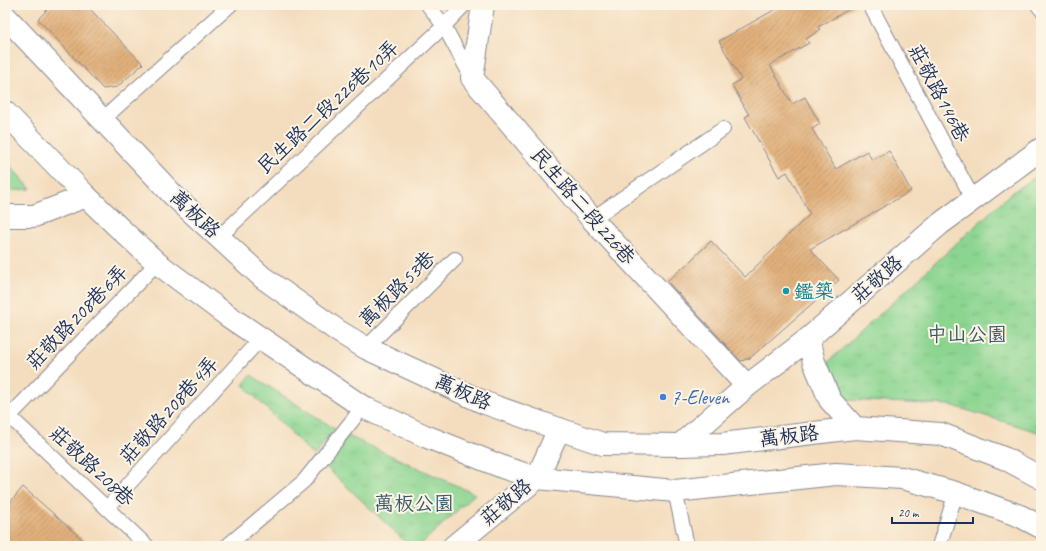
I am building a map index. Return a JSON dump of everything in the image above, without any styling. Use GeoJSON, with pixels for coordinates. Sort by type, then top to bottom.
{"type":"FeatureCollection","features":[{"type":"Feature","properties":{"kind":"street"},"geometry":{"type":"LineString","coordinates":[[472,78],[483,5]]}},
{"type":"Feature","properties":{"kind":"street","name":"萬板路"},"geometry":{"type":"LineString","coordinates":[[5,16],[173,195],[262,277],[338,331],[366,348],[485,403],[559,430],[603,444],[722,444],[855,428],[941,434],[1006,459],[1041,478]]}},
{"type":"Feature","properties":{"kind":"street","name":"民生路二段226巷"},"geometry":{"type":"LineString","coordinates":[[472,78],[592,220],[747,386]]}},
{"type":"Feature","properties":{"kind":"street"},"geometry":{"type":"LineString","coordinates":[[5,112],[86,196],[157,263],[228,316],[364,407],[425,436],[505,468],[536,478],[675,491],[836,474],[902,478],[956,493],[1020,516],[1041,527]]}},
{"type":"Feature","properties":{"kind":"street","name":"莊敬路"},"geometry":{"type":"LineString","coordinates":[[680,445],[747,386],[808,339],[940,224],[1041,149]]}},
{"type":"Feature","properties":{"kind":"street"},"geometry":{"type":"LineString","coordinates":[[5,216],[34,216],[86,196]]}},
{"type":"Feature","properties":{"kind":"street"},"geometry":{"type":"LineString","coordinates":[[808,339],[814,362],[830,400],[855,428]]}},
{"type":"Feature","properties":{"kind":"street","name":"莊敬路"},"geometry":{"type":"LineString","coordinates":[[454,546],[536,478],[559,430]]}},
{"type":"Feature","properties":{"kind":"lane"},"geometry":{"type":"LineString","coordinates":[[102,120],[230,5]]}},
{"type":"Feature","properties":{"kind":"lane"},"geometry":{"type":"LineString","coordinates":[[428,5],[444,26],[472,78]]}},
{"type":"Feature","properties":{"kind":"lane","name":"民生路二段226巷10弄"},"geometry":{"type":"LineString","coordinates":[[219,237],[444,26],[464,5]]}},
{"type":"Feature","properties":{"kind":"lane","name":"莊敬路146巷"},"geometry":{"type":"LineString","coordinates":[[870,5],[973,199]]}},
{"type":"Feature","properties":{"kind":"lane"},"geometry":{"type":"LineString","coordinates":[[1038,5],[1041,9]]}},
{"type":"Feature","properties":{"kind":"lane"},"geometry":{"type":"LineString","coordinates":[[592,220],[723,129]]}},
{"type":"Feature","properties":{"kind":"lane","name":"萬板路53巷"},"geometry":{"type":"LineString","coordinates":[[366,348],[456,259]]}},
{"type":"Feature","properties":{"kind":"lane","name":"莊敬路208巷6弄"},"geometry":{"type":"LineString","coordinates":[[6,415],[157,263]]}},
{"type":"Feature","properties":{"kind":"lane","name":"莊敬路208巷4弄"},"geometry":{"type":"LineString","coordinates":[[107,508],[261,338]]}},
{"type":"Feature","properties":{"kind":"lane"},"geometry":{"type":"LineString","coordinates":[[227,546],[304,481],[364,407]]}},
{"type":"Feature","properties":{"kind":"lane","name":"莊敬路208巷"},"geometry":{"type":"LineString","coordinates":[[6,415],[147,546]]}},
{"type":"Feature","properties":{"kind":"lane"},"geometry":{"type":"LineString","coordinates":[[675,491],[687,546]]}},
{"type":"Feature","properties":{"kind":"lane"},"geometry":{"type":"LineString","coordinates":[[939,546],[956,493]]}},
{"type":"Feature","properties":{"kind":"green space"},"geometry":{"type":"Polygon","coordinates":[[[5,160],[31,189],[5,191],[5,160]]]}},
{"type":"Feature","properties":{"kind":"green space","name":"中山公園"},"geometry":{"type":"Polygon","coordinates":[[[1041,173],[1041,433],[950,405],[845,400],[828,362],[1010,194],[1041,173]]]}},
{"type":"Feature","properties":{"kind":"green space"},"geometry":{"type":"Polygon","coordinates":[[[251,375],[335,429],[314,456],[243,385],[251,375]]]}},
{"type":"Feature","properties":{"kind":"green space","name":"萬板公園"},"geometry":{"type":"Polygon","coordinates":[[[348,436],[475,494],[419,546],[410,546],[325,466],[348,436]]]}},
{"type":"Feature","properties":{"kind":"building"},"geometry":{"type":"Polygon","coordinates":[[[52,5],[86,5],[143,64],[117,87],[103,89],[38,19],[52,5]]]}},
{"type":"Feature","properties":{"kind":"building"},"geometry":{"type":"Polygon","coordinates":[[[783,5],[857,5],[818,27],[820,30],[806,39],[809,43],[770,65],[792,104],[805,97],[820,124],[812,129],[836,169],[867,151],[872,160],[889,151],[911,191],[810,249],[839,280],[750,358],[741,361],[667,281],[711,241],[745,277],[810,214],[787,172],[779,177],[745,117],[749,115],[732,85],[741,79],[719,41],[783,5]]]}},
{"type":"Feature","properties":{"kind":"building"},"geometry":{"type":"Polygon","coordinates":[[[23,487],[90,546],[5,546],[5,508],[23,487]]]}},
{"type":"Feature","properties":{"kind":"place","name":"鑑築"},"geometry":{"type":"Point","coordinates":[786,291]}},
{"type":"Feature","properties":{"kind":"place","name":"7-Eleven"},"geometry":{"type":"Point","coordinates":[663,397]}}]}
